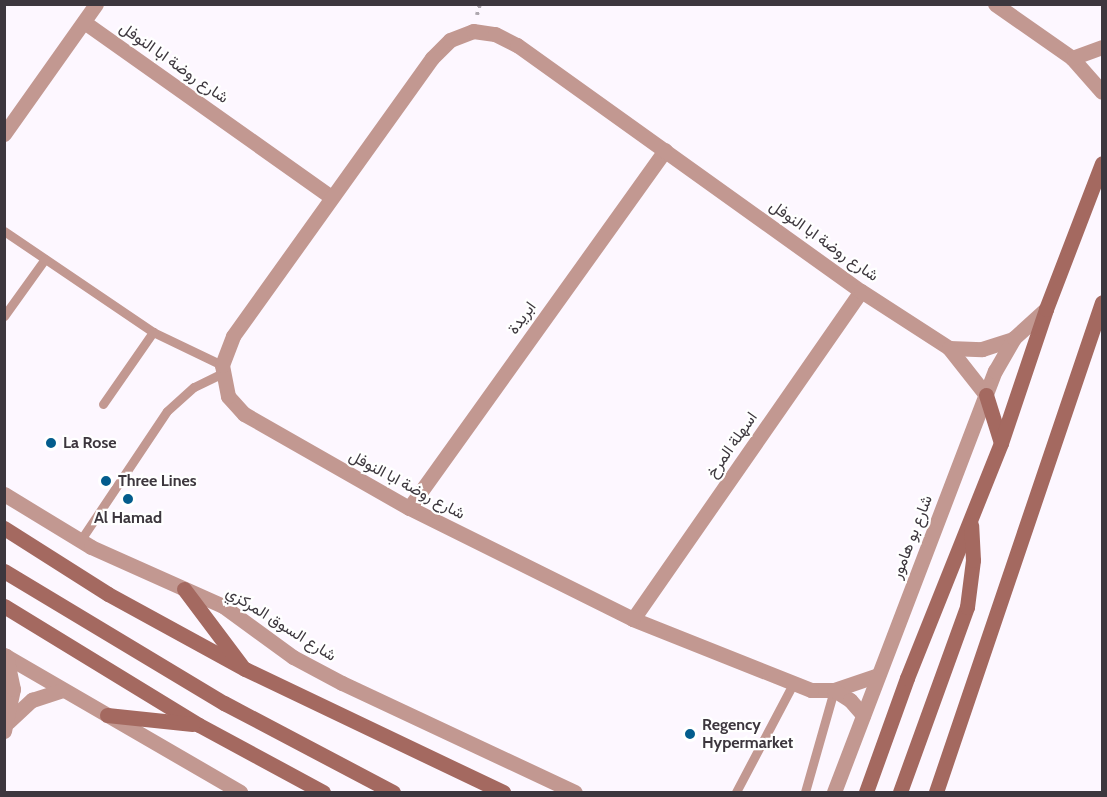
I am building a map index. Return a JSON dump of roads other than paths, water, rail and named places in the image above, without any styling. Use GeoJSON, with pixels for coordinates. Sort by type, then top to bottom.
{"type":"FeatureCollection","features":[{"type":"Feature","properties":{"kind":"main road","name":"شارع بو هامور"},"geometry":{"type":"LineString","coordinates":[[866,792],[1001,443],[1046,309],[1102,163]]}},
{"type":"Feature","properties":{"kind":"main road"},"geometry":{"type":"LineString","coordinates":[[938,788],[1102,302]]}},
{"type":"Feature","properties":{"kind":"main road"},"geometry":{"type":"LineString","coordinates":[[986,395],[1001,443]]}},
{"type":"Feature","properties":{"kind":"main road"},"geometry":{"type":"LineString","coordinates":[[900,792],[967,607],[973,560],[971,519]]}},
{"type":"Feature","properties":{"kind":"main road"},"geometry":{"type":"LineString","coordinates":[[4,528],[108,594],[244,669],[502,792]]}},
{"type":"Feature","properties":{"kind":"main road"},"geometry":{"type":"LineString","coordinates":[[4,571],[224,703],[393,792]]}},
{"type":"Feature","properties":{"kind":"main road"},"geometry":{"type":"LineString","coordinates":[[184,589],[244,669]]}},
{"type":"Feature","properties":{"kind":"main road"},"geometry":{"type":"LineString","coordinates":[[4,606],[199,725],[323,792]]}},
{"type":"Feature","properties":{"kind":"main road"},"geometry":{"type":"LineString","coordinates":[[106,715],[199,725]]}},
{"type":"Feature","properties":{"kind":"street"},"geometry":{"type":"LineString","coordinates":[[4,134],[96,4]]}},
{"type":"Feature","properties":{"kind":"street"},"geometry":{"type":"LineString","coordinates":[[995,4],[1072,58],[1102,92]]}},
{"type":"Feature","properties":{"kind":"street","name":"شارع روضة ابا النوفل"},"geometry":{"type":"LineString","coordinates":[[84,22],[332,197]]}},
{"type":"Feature","properties":{"kind":"street","name":"شارع روضة ابا النوفل"},"geometry":{"type":"LineString","coordinates":[[878,675],[834,690],[792,686],[633,620],[409,508],[244,414],[228,396],[221,370],[233,336],[432,58],[450,40],[473,31],[495,34],[517,45],[861,291],[949,348],[986,395]]}},
{"type":"Feature","properties":{"kind":"street"},"geometry":{"type":"LineString","coordinates":[[1072,58],[1102,47]]}},
{"type":"Feature","properties":{"kind":"street","name":"ابريدة"},"geometry":{"type":"LineString","coordinates":[[409,508],[665,150]]}},
{"type":"Feature","properties":{"kind":"street","name":"اسهلة المرخ"},"geometry":{"type":"LineString","coordinates":[[633,620],[861,291]]}},
{"type":"Feature","properties":{"kind":"street","name":"شارع بو هامور"},"geometry":{"type":"LineString","coordinates":[[834,792],[986,395],[1014,338],[1046,309]]}},
{"type":"Feature","properties":{"kind":"street","name":"شارع روضة ابا النوفل"},"geometry":{"type":"LineString","coordinates":[[949,348],[982,350],[1014,338]]}},
{"type":"Feature","properties":{"kind":"street","name":"شارع السوق المركزي"},"geometry":{"type":"LineString","coordinates":[[4,494],[80,541],[246,620],[293,657],[575,792]]}},
{"type":"Feature","properties":{"kind":"street"},"geometry":{"type":"LineString","coordinates":[[5,656],[240,792]]}},
{"type":"Feature","properties":{"kind":"street"},"geometry":{"type":"LineString","coordinates":[[5,656],[13,689],[6,727]]}},
{"type":"Feature","properties":{"kind":"street"},"geometry":{"type":"LineString","coordinates":[[6,727],[32,700],[62,690]]}},
{"type":"Feature","properties":{"kind":"street"},"geometry":{"type":"LineString","coordinates":[[834,690],[850,700],[863,715]]}},
{"type":"Feature","properties":{"kind":"lane"},"geometry":{"type":"LineString","coordinates":[[4,231],[153,332],[221,370],[194,387],[167,411],[80,541]]}},
{"type":"Feature","properties":{"kind":"lane"},"geometry":{"type":"LineString","coordinates":[[4,316],[45,259]]}},
{"type":"Feature","properties":{"kind":"lane"},"geometry":{"type":"LineString","coordinates":[[103,404],[153,332]]}},
{"type":"Feature","properties":{"kind":"lane"},"geometry":{"type":"LineString","coordinates":[[736,792],[792,686]]}},
{"type":"Feature","properties":{"kind":"lane"},"geometry":{"type":"LineString","coordinates":[[806,792],[834,690]]}},
{"type":"Feature","properties":{"kind":"place","name":"La Rose"},"geometry":{"type":"Point","coordinates":[51,443]}},
{"type":"Feature","properties":{"kind":"place","name":"Three Lines"},"geometry":{"type":"Point","coordinates":[106,481]}},
{"type":"Feature","properties":{"kind":"place","name":"Al Hamad"},"geometry":{"type":"Point","coordinates":[128,499]}},
{"type":"Feature","properties":{"kind":"place","name":"Regency Hypermarket"},"geometry":{"type":"Point","coordinates":[690,734]}}]}
